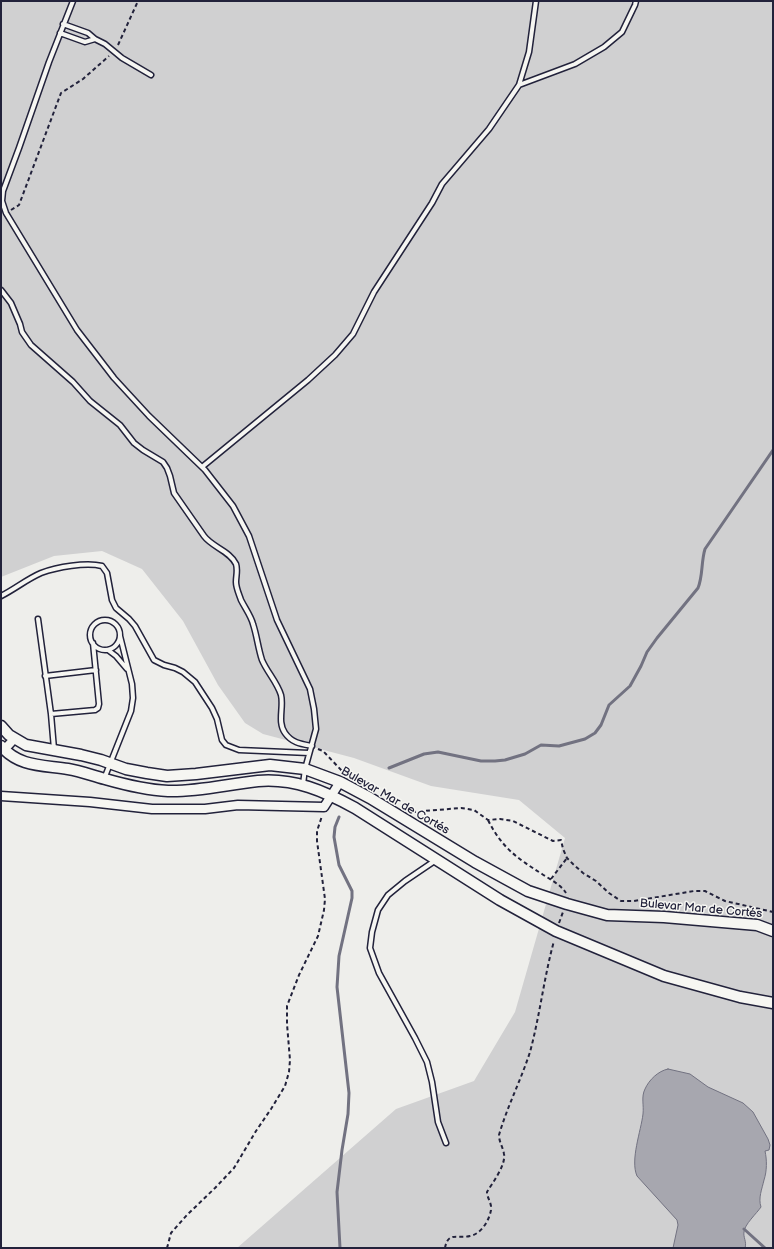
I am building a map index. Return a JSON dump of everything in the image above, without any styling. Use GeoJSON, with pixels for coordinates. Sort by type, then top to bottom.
{"type":"FeatureCollection","features":[{"type":"Feature","properties":{"kind":"street","name":"Bulevar Mar de Cortés"},"geometry":{"type":"LineString","coordinates":[[1,726],[14,739],[26,745],[81,755],[111,763],[126,769],[167,776],[270,765],[305,769],[340,782],[370,798],[449,847],[528,891],[607,915],[664,917],[757,925],[773,931]]}},
{"type":"Feature","properties":{"kind":"street"},"geometry":{"type":"LineString","coordinates":[[14,739],[3,748],[18,760],[69,769],[122,784],[154,790],[181,791],[259,781],[280,781],[303,784],[331,795],[355,808],[500,900],[556,931],[664,976],[740,997],[773,1003]]}},
{"type":"Feature","properties":{"kind":"street"},"geometry":{"type":"LineString","coordinates":[[1,796],[90,802],[152,809],[205,809],[238,805],[324,807],[340,782]]}},
{"type":"Feature","properties":{"kind":"street"},"geometry":{"type":"LineString","coordinates":[[436,859],[449,847]]}},
{"type":"Feature","properties":{"kind":"lane"},"geometry":{"type":"LineString","coordinates":[[73,1],[63,24],[3,190],[2,201],[6,213],[77,330],[119,384],[149,416],[202,467],[233,506],[249,536],[277,620],[310,688],[316,729],[305,769],[303,784]]}},
{"type":"Feature","properties":{"kind":"lane"},"geometry":{"type":"LineString","coordinates":[[202,467],[308,380],[335,355],[353,334],[374,292],[432,203],[442,184],[489,129],[519,86],[529,52],[536,1]]}},
{"type":"Feature","properties":{"kind":"lane"},"geometry":{"type":"LineString","coordinates":[[519,86],[575,64],[604,47],[622,32],[636,1]]}},
{"type":"Feature","properties":{"kind":"lane"},"geometry":{"type":"LineString","coordinates":[[63,24],[88,33],[114,52],[151,75]]}},
{"type":"Feature","properties":{"kind":"lane"},"geometry":{"type":"LineString","coordinates":[[60,34],[85,42],[95,39]]}},
{"type":"Feature","properties":{"kind":"lane"},"geometry":{"type":"LineString","coordinates":[[1,290],[11,303],[22,332],[31,345],[73,382],[90,401],[120,425],[134,443],[163,462],[170,476],[174,492],[204,536],[207,540],[225,552],[236,564],[236,583],[241,601],[253,623],[262,661],[282,697],[282,728],[294,742],[312,746]]}},
{"type":"Feature","properties":{"kind":"lane"},"geometry":{"type":"LineString","coordinates":[[1,596],[42,573],[60,568],[85,565],[102,566],[107,573],[112,600],[116,608],[135,626],[154,660],[179,670],[195,682],[212,708],[217,719],[222,740],[226,745],[239,750],[309,753]]}},
{"type":"Feature","properties":{"kind":"lane"},"geometry":{"type":"LineString","coordinates":[[38,619],[51,714],[54,750]]}},
{"type":"Feature","properties":{"kind":"lane"},"geometry":{"type":"LineString","coordinates":[[51,714],[95,710],[98,708],[99,704],[96,670],[93,643],[90,634],[91,630],[97,623],[101,621],[110,621],[119,631],[132,684],[133,698],[131,711],[104,779]]}},
{"type":"Feature","properties":{"kind":"lane"},"geometry":{"type":"LineString","coordinates":[[108,650],[117,644],[120,636]]}},
{"type":"Feature","properties":{"kind":"lane"},"geometry":{"type":"LineString","coordinates":[[93,643],[100,649],[108,650],[116,656],[128,670]]}},
{"type":"Feature","properties":{"kind":"lane"},"geometry":{"type":"LineString","coordinates":[[45,676],[96,670]]}},
{"type":"Feature","properties":{"kind":"lane"},"geometry":{"type":"LineString","coordinates":[[436,859],[388,895],[378,910],[372,932],[370,948],[379,973],[427,1062],[432,1082],[438,1122],[446,1143]]}},
{"type":"Feature","properties":{"kind":"path"},"geometry":{"type":"LineString","coordinates":[[6,213],[18,205],[61,93],[83,78],[114,52],[138,1]]}},
{"type":"Feature","properties":{"kind":"path"},"geometry":{"type":"LineString","coordinates":[[166,1248],[171,1233],[186,1215],[234,1168],[285,1086],[289,1072],[290,1060],[287,1006],[299,975],[318,936],[324,910],[325,899],[317,841],[317,830],[324,807]]}},
{"type":"Feature","properties":{"kind":"path"},"geometry":{"type":"LineString","coordinates":[[411,812],[461,808],[474,810],[488,820],[494,833],[504,846],[515,856],[560,886],[568,897],[567,904],[556,931],[548,962],[530,1052],[499,1135],[504,1153],[504,1159],[487,1194],[491,1203],[491,1210],[486,1223],[476,1233],[469,1236],[453,1236],[448,1239],[444,1248]]}},
{"type":"Feature","properties":{"kind":"path"},"geometry":{"type":"LineString","coordinates":[[488,820],[500,819],[513,821],[553,841],[561,840],[563,849],[568,858],[583,873],[596,881],[609,893],[621,900],[634,901],[694,891],[705,891],[725,901],[773,912]]}},
{"type":"Feature","properties":{"kind":"path"},"geometry":{"type":"LineString","coordinates":[[551,879],[568,858]]}},
{"type":"Feature","properties":{"kind":"shaded area"},"geometry":{"type":"Polygon","coordinates":[[[1,1],[773,1],[773,1248],[237,1248],[396,1109],[474,1081],[515,1012],[565,838],[519,800],[431,786],[354,758],[263,734],[245,723],[218,685],[183,621],[142,569],[102,551],[54,556],[1,577],[1,1]]]}},
{"type":"Feature","properties":{"kind":"shaded area"},"geometry":{"type":"Polygon","coordinates":[[[668,1069],[690,1074],[708,1087],[743,1103],[753,1112],[768,1139],[770,1145],[769,1150],[765,1151],[766,1169],[760,1197],[761,1207],[745,1229],[745,1248],[673,1248],[678,1225],[677,1220],[637,1176],[635,1169],[635,1154],[643,1114],[644,1092],[654,1076],[668,1069]]]}},
{"type":"Feature","properties":{"kind":"waterway"},"geometry":{"type":"LineString","coordinates":[[389,768],[424,754],[438,752],[481,761],[505,760],[525,754],[541,745],[559,746],[585,739],[595,733],[601,725],[609,705],[630,686],[647,652],[698,588],[701,579],[705,549],[773,450]]}},
{"type":"Feature","properties":{"kind":"waterway"},"geometry":{"type":"LineString","coordinates":[[339,817],[335,827],[334,837],[339,865],[352,891],[352,898],[339,956],[337,987],[349,1093],[348,1114],[337,1192],[340,1248]]}},
{"type":"Feature","properties":{"kind":"waterway"},"geometry":{"type":"LineString","coordinates":[[744,1229],[765,1248]]}}]}
